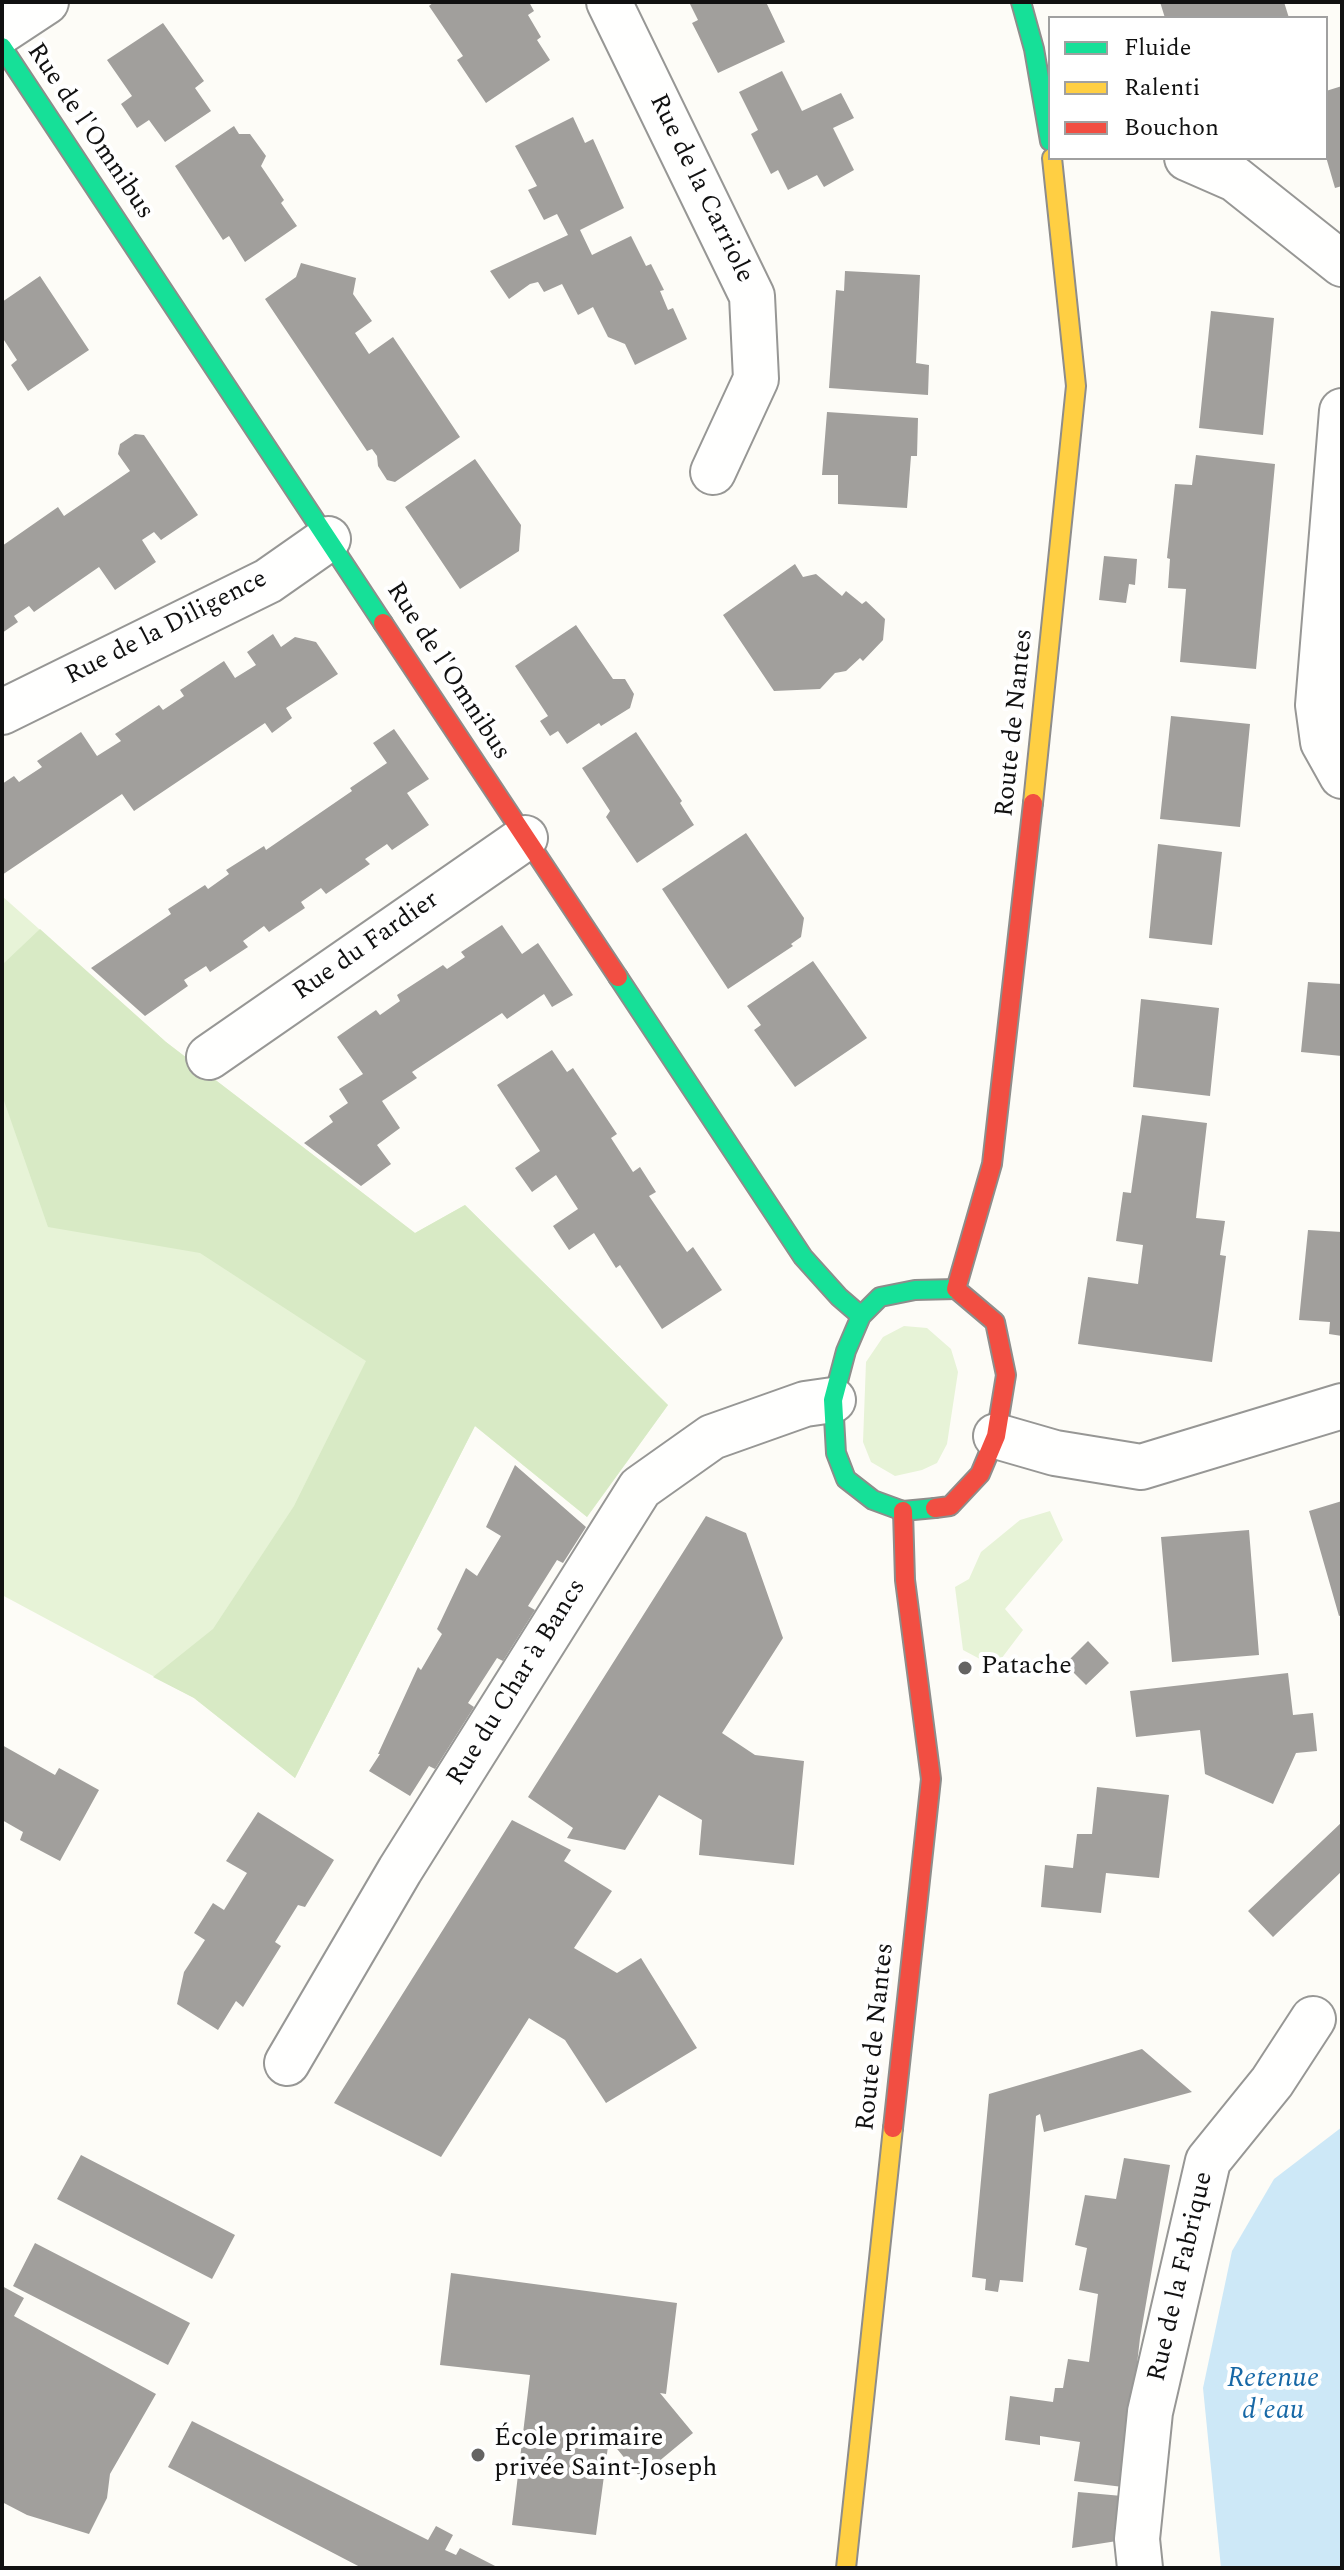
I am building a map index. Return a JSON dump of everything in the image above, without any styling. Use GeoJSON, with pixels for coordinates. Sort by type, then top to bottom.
{"type":"FeatureCollection","features":[{"type":"Feature","properties":{"kind":"main road"},"geometry":{"type":"LineString","coordinates":[[1021,2],[1034,49],[1048,130]]}},
{"type":"Feature","properties":{"kind":"main road","name":"Rue de l'Omnibus"},"geometry":{"type":"LineString","coordinates":[[2,47],[803,1257],[861,1316]]}},
{"type":"Feature","properties":{"kind":"main road","name":"Route de Nantes"},"geometry":{"type":"LineString","coordinates":[[956,1289],[992,1164],[1021,924],[1076,386],[1052,160]]}},
{"type":"Feature","properties":{"kind":"main road"},"geometry":{"type":"LineString","coordinates":[[956,1289],[995,1322],[1006,1375],[996,1436],[980,1474],[950,1506],[903,1511],[873,1500],[846,1479],[836,1453],[833,1400],[846,1351],[861,1316],[880,1297],[915,1290],[956,1289]]}},
{"type":"Feature","properties":{"kind":"main road","name":"Route de Nantes"},"geometry":{"type":"LineString","coordinates":[[846,2568],[931,1779],[905,1580],[903,1511]]}},
{"type":"Feature","properties":{"kind":"street"},"geometry":{"type":"LineString","coordinates":[[2,31],[46,2]]}},
{"type":"Feature","properties":{"kind":"street","name":"Rue de la Carriole"},"geometry":{"type":"LineString","coordinates":[[609,2],[752,296],[756,379],[713,472]]}},
{"type":"Feature","properties":{"kind":"street"},"geometry":{"type":"LineString","coordinates":[[1192,160],[1235,179],[1342,264]]}},
{"type":"Feature","properties":{"kind":"street"},"geometry":{"type":"LineString","coordinates":[[1342,411],[1318,705],[1323,742],[1342,776]]}},
{"type":"Feature","properties":{"kind":"street","name":"Rue de la Diligence"},"geometry":{"type":"LineString","coordinates":[[2,712],[268,581],[328,539]]}},
{"type":"Feature","properties":{"kind":"street","name":"Rue du Fardier"},"geometry":{"type":"LineString","coordinates":[[209,1057],[525,838]]}},
{"type":"Feature","properties":{"kind":"street","name":"Rue du Char à Bancs"},"geometry":{"type":"LineString","coordinates":[[287,2063],[400,1870],[640,1488],[712,1437],[805,1404],[833,1400]]}},
{"type":"Feature","properties":{"kind":"street"},"geometry":{"type":"LineString","coordinates":[[996,1436],[1055,1453],[1141,1467],[1342,1406]]}},
{"type":"Feature","properties":{"kind":"street","name":"Rue de la Fabrique"},"geometry":{"type":"LineString","coordinates":[[1140,2568],[1137,2539],[1150,2412],[1208,2161],[1272,2082],[1313,2019]]}},
{"type":"Feature","properties":{"kind":"green space"},"geometry":{"type":"Polygon","coordinates":[[[2,896],[166,1042],[415,1233],[465,1205],[668,1405],[587,1517],[475,1426],[295,1778],[194,1698],[2,1595],[2,896]]]}},
{"type":"Feature","properties":{"kind":"green space"},"geometry":{"type":"Polygon","coordinates":[[[40,929],[166,1042],[415,1233],[465,1205],[668,1405],[587,1517],[475,1426],[295,1778],[194,1698],[153,1677],[213,1629],[294,1506],[366,1361],[200,1253],[48,1227],[2,1095],[2,965],[40,929]]]}},
{"type":"Feature","properties":{"kind":"green space"},"geometry":{"type":"Polygon","coordinates":[[[904,1326],[927,1328],[951,1349],[958,1372],[947,1444],[937,1463],[895,1476],[871,1462],[863,1442],[866,1362],[883,1337],[904,1326]]]}},
{"type":"Feature","properties":{"kind":"green space"},"geometry":{"type":"Polygon","coordinates":[[[1050,1511],[1063,1540],[1005,1609],[1023,1630],[995,1667],[963,1650],[955,1587],[969,1579],[981,1552],[1020,1520],[1050,1511]]]}},
{"type":"Feature","properties":{"kind":"water","name":"Retenue d'eau"},"geometry":{"type":"Polygon","coordinates":[[[1342,2127],[1342,2568],[1221,2568],[1203,2388],[1232,2251],[1274,2179],[1342,2127]]]}},
{"type":"Feature","properties":{"kind":"building"},"geometry":{"type":"Polygon","coordinates":[[[434,2],[529,2],[534,11],[528,15],[541,37],[537,40],[550,60],[486,103],[457,60],[463,56],[429,6],[434,2]]]}},
{"type":"Feature","properties":{"kind":"building"},"geometry":{"type":"Polygon","coordinates":[[[689,2],[766,2],[785,42],[718,73],[692,23],[698,20],[689,2]]]}},
{"type":"Feature","properties":{"kind":"building"},"geometry":{"type":"Polygon","coordinates":[[[1160,2],[1284,2],[1288,16],[1164,16],[1160,2]]]}},
{"type":"Feature","properties":{"kind":"building"},"geometry":{"type":"Polygon","coordinates":[[[163,23],[204,81],[195,88],[211,111],[165,142],[149,120],[137,128],[121,104],[132,96],[107,60],[163,23]]]}},
{"type":"Feature","properties":{"kind":"building"},"geometry":{"type":"Polygon","coordinates":[[[782,71],[802,111],[841,93],[854,118],[833,128],[854,170],[824,187],[817,175],[788,190],[778,170],[771,174],[751,134],[758,130],[739,92],[782,71]]]}},
{"type":"Feature","properties":{"kind":"building"},"geometry":{"type":"Polygon","coordinates":[[[1342,86],[1342,186],[1335,188],[1327,160],[1328,90],[1342,86]]]}},
{"type":"Feature","properties":{"kind":"building"},"geometry":{"type":"Polygon","coordinates":[[[573,117],[585,143],[593,139],[624,208],[580,230],[592,255],[631,236],[646,266],[651,264],[664,290],[660,291],[668,310],[673,308],[687,339],[635,365],[625,344],[608,337],[593,307],[578,315],[562,284],[544,292],[538,282],[530,284],[509,299],[490,271],[568,235],[557,214],[544,220],[528,190],[537,186],[515,146],[573,117]]]}},
{"type":"Feature","properties":{"kind":"building"},"geometry":{"type":"Polygon","coordinates":[[[234,126],[239,134],[250,134],[266,156],[261,166],[297,226],[245,262],[229,236],[223,240],[175,166],[234,126]]]}},
{"type":"Feature","properties":{"kind":"building"},"geometry":{"type":"Polygon","coordinates":[[[301,263],[356,278],[353,294],[372,321],[355,333],[369,354],[393,337],[460,437],[395,482],[387,480],[378,466],[377,456],[372,449],[367,451],[265,299],[296,277],[301,263]]]}},
{"type":"Feature","properties":{"kind":"building"},"geometry":{"type":"Polygon","coordinates":[[[845,271],[920,275],[916,363],[929,365],[928,395],[829,388],[836,290],[844,291],[845,271]]]}},
{"type":"Feature","properties":{"kind":"building"},"geometry":{"type":"Polygon","coordinates":[[[40,276],[89,350],[28,391],[11,365],[17,360],[2,337],[2,302],[40,276]]]}},
{"type":"Feature","properties":{"kind":"building"},"geometry":{"type":"Polygon","coordinates":[[[1211,311],[1274,318],[1263,435],[1199,428],[1211,311]]]}},
{"type":"Feature","properties":{"kind":"building"},"geometry":{"type":"Polygon","coordinates":[[[827,412],[918,418],[917,456],[911,456],[907,508],[838,504],[838,475],[822,475],[827,412]]]}},
{"type":"Feature","properties":{"kind":"building"},"geometry":{"type":"Polygon","coordinates":[[[135,434],[144,435],[198,515],[161,540],[154,532],[142,540],[156,562],[115,590],[99,567],[34,612],[29,606],[14,616],[18,622],[2,633],[2,546],[58,507],[64,516],[130,471],[118,454],[120,444],[135,434]]]}},
{"type":"Feature","properties":{"kind":"building"},"geometry":{"type":"Polygon","coordinates":[[[1196,455],[1275,464],[1256,669],[1180,662],[1186,589],[1168,588],[1170,559],[1167,558],[1175,484],[1192,485],[1196,455]]]}},
{"type":"Feature","properties":{"kind":"building"},"geometry":{"type":"Polygon","coordinates":[[[475,459],[521,525],[519,551],[460,589],[405,507],[475,459]]]}},
{"type":"Feature","properties":{"kind":"building"},"geometry":{"type":"Polygon","coordinates":[[[1104,556],[1137,559],[1135,585],[1129,584],[1126,603],[1099,600],[1104,556]]]}},
{"type":"Feature","properties":{"kind":"building"},"geometry":{"type":"Polygon","coordinates":[[[795,564],[803,577],[816,574],[842,596],[846,591],[862,604],[866,601],[885,619],[883,640],[863,661],[860,658],[846,671],[835,673],[820,689],[774,691],[723,615],[795,564]]]}},
{"type":"Feature","properties":{"kind":"building"},"geometry":{"type":"Polygon","coordinates":[[[576,625],[613,679],[625,679],[634,694],[630,708],[567,744],[558,731],[550,736],[540,721],[548,716],[515,666],[576,625]]]}},
{"type":"Feature","properties":{"kind":"building"},"geometry":{"type":"Polygon","coordinates":[[[273,634],[281,647],[295,637],[316,642],[338,674],[286,708],[292,718],[272,733],[265,723],[134,811],[122,794],[2,875],[2,784],[14,776],[19,782],[42,767],[37,761],[81,732],[97,756],[121,741],[115,734],[159,705],[163,710],[184,696],[180,690],[224,661],[235,678],[256,665],[247,652],[273,634]]]}},
{"type":"Feature","properties":{"kind":"building"},"geometry":{"type":"Polygon","coordinates":[[[1171,716],[1250,724],[1240,827],[1160,819],[1171,716]]]}},
{"type":"Feature","properties":{"kind":"building"},"geometry":{"type":"Polygon","coordinates":[[[394,729],[429,779],[407,793],[429,825],[392,850],[387,844],[365,859],[370,864],[326,894],[321,888],[301,902],[305,908],[269,932],[264,926],[243,941],[248,947],[210,972],[206,966],[184,980],[188,986],[145,1016],[91,968],[171,914],[168,909],[205,885],[208,889],[229,874],[226,870],[264,846],[266,850],[352,791],[350,788],[387,763],[373,743],[394,729]]]}},
{"type":"Feature","properties":{"kind":"building"},"geometry":{"type":"Polygon","coordinates":[[[636,732],[682,801],[680,803],[694,825],[637,863],[606,817],[610,811],[582,768],[636,732]]]}},
{"type":"Feature","properties":{"kind":"building"},"geometry":{"type":"Polygon","coordinates":[[[746,833],[804,918],[801,937],[791,944],[793,946],[728,989],[662,889],[746,833]]]}},
{"type":"Feature","properties":{"kind":"building"},"geometry":{"type":"Polygon","coordinates":[[[1158,844],[1222,852],[1212,945],[1149,938],[1158,844]]]}},
{"type":"Feature","properties":{"kind":"building"},"geometry":{"type":"Polygon","coordinates":[[[502,925],[522,954],[538,943],[573,995],[552,1007],[544,994],[507,1019],[502,1013],[412,1072],[417,1078],[382,1101],[400,1128],[377,1145],[391,1164],[361,1186],[304,1143],[333,1122],[329,1116],[348,1103],[339,1089],[363,1074],[337,1037],[376,1010],[380,1015],[400,1001],[397,995],[443,965],[447,969],[465,957],[461,952],[502,925]]]}},
{"type":"Feature","properties":{"kind":"building"},"geometry":{"type":"Polygon","coordinates":[[[813,961],[867,1038],[795,1087],[754,1030],[761,1025],[747,1006],[813,961]]]}},
{"type":"Feature","properties":{"kind":"building"},"geometry":{"type":"Polygon","coordinates":[[[1308,982],[1342,984],[1342,1056],[1301,1052],[1308,982]]]}},
{"type":"Feature","properties":{"kind":"building"},"geometry":{"type":"Polygon","coordinates":[[[1141,999],[1219,1008],[1210,1096],[1133,1087],[1141,999]]]}},
{"type":"Feature","properties":{"kind":"building"},"geometry":{"type":"Polygon","coordinates":[[[552,1050],[567,1072],[573,1068],[617,1134],[611,1138],[633,1172],[640,1167],[656,1192],[649,1196],[687,1252],[693,1247],[722,1290],[662,1329],[620,1265],[616,1268],[594,1233],[569,1250],[553,1226],[578,1209],[556,1175],[532,1192],[515,1168],[540,1151],[497,1085],[552,1050]]]}},
{"type":"Feature","properties":{"kind":"building"},"geometry":{"type":"Polygon","coordinates":[[[1142,1115],[1207,1123],[1196,1218],[1225,1221],[1220,1255],[1226,1256],[1212,1362],[1078,1344],[1088,1277],[1138,1284],[1143,1245],[1116,1241],[1123,1192],[1131,1193],[1142,1115]]]}},
{"type":"Feature","properties":{"kind":"building"},"geometry":{"type":"Polygon","coordinates":[[[1308,1230],[1342,1232],[1342,1336],[1329,1334],[1330,1322],[1299,1320],[1308,1230]]]}},
{"type":"Feature","properties":{"kind":"building"},"geometry":{"type":"Polygon","coordinates":[[[515,1465],[586,1527],[563,1563],[557,1560],[528,1606],[535,1610],[503,1661],[497,1658],[468,1703],[474,1707],[435,1769],[429,1766],[410,1796],[369,1771],[380,1754],[418,1667],[421,1670],[442,1634],[437,1629],[466,1568],[477,1576],[501,1536],[486,1527],[515,1465]]]}},
{"type":"Feature","properties":{"kind":"building"},"geometry":{"type":"Polygon","coordinates":[[[1342,1501],[1342,1615],[1339,1616],[1309,1511],[1342,1501]]]}},
{"type":"Feature","properties":{"kind":"building"},"geometry":{"type":"Polygon","coordinates":[[[706,1516],[746,1533],[783,1638],[722,1733],[755,1755],[804,1761],[794,1865],[699,1855],[702,1820],[659,1795],[625,1850],[567,1838],[573,1828],[528,1797],[706,1516]]]}},
{"type":"Feature","properties":{"kind":"building"},"geometry":{"type":"Polygon","coordinates":[[[1249,1530],[1259,1655],[1172,1662],[1161,1537],[1249,1530]]]}},
{"type":"Feature","properties":{"kind":"building"},"geometry":{"type":"Polygon","coordinates":[[[1088,1641],[1109,1663],[1086,1685],[1065,1664],[1088,1641]]]}},
{"type":"Feature","properties":{"kind":"building"},"geometry":{"type":"Polygon","coordinates":[[[1288,1673],[1293,1715],[1313,1713],[1317,1751],[1296,1753],[1273,1804],[1205,1774],[1200,1730],[1136,1737],[1130,1691],[1288,1673]]]}},
{"type":"Feature","properties":{"kind":"building"},"geometry":{"type":"Polygon","coordinates":[[[2,1745],[55,1775],[59,1768],[99,1790],[60,1861],[20,1840],[23,1832],[2,1820],[2,1745]]]}},
{"type":"Feature","properties":{"kind":"building"},"geometry":{"type":"Polygon","coordinates":[[[1097,1787],[1169,1795],[1159,1878],[1106,1873],[1101,1913],[1041,1907],[1045,1865],[1073,1868],[1077,1834],[1092,1834],[1097,1787]]]}},
{"type":"Feature","properties":{"kind":"building"},"geometry":{"type":"Polygon","coordinates":[[[258,1812],[334,1860],[305,1907],[298,1905],[275,1942],[281,1946],[243,2007],[236,2001],[218,2030],[177,2004],[184,1972],[205,1940],[194,1933],[213,1903],[224,1910],[247,1873],[226,1861],[258,1812]]]}},
{"type":"Feature","properties":{"kind":"building"},"geometry":{"type":"Polygon","coordinates":[[[512,1820],[571,1850],[564,1861],[612,1891],[574,1948],[617,1973],[641,1958],[697,2048],[606,2103],[565,2040],[529,2018],[441,2157],[334,2103],[512,1820]]]}},
{"type":"Feature","properties":{"kind":"building"},"geometry":{"type":"Polygon","coordinates":[[[1342,1822],[1342,1871],[1273,1937],[1248,1911],[1342,1822]]]}},
{"type":"Feature","properties":{"kind":"building"},"geometry":{"type":"Polygon","coordinates":[[[1142,2049],[1192,2092],[1044,2132],[1040,2114],[1036,2116],[1023,2282],[1000,2280],[998,2292],[985,2290],[986,2279],[972,2277],[989,2094],[1142,2049]]]}},
{"type":"Feature","properties":{"kind":"building"},"geometry":{"type":"Polygon","coordinates":[[[81,2155],[235,2235],[212,2279],[57,2199],[81,2155]]]}},
{"type":"Feature","properties":{"kind":"building"},"geometry":{"type":"Polygon","coordinates":[[[1124,2158],[1170,2165],[1140,2338],[1123,2487],[1074,2481],[1080,2442],[1040,2436],[1040,2445],[1005,2440],[1010,2396],[1053,2402],[1055,2388],[1063,2388],[1068,2359],[1089,2362],[1098,2294],[1079,2290],[1087,2248],[1075,2245],[1085,2195],[1116,2199],[1124,2158]]]}},
{"type":"Feature","properties":{"kind":"building"},"geometry":{"type":"Polygon","coordinates":[[[35,2243],[190,2323],[168,2365],[13,2286],[35,2243]]]}},
{"type":"Feature","properties":{"kind":"building"},"geometry":{"type":"Polygon","coordinates":[[[451,2273],[677,2303],[666,2394],[660,2393],[693,2433],[640,2477],[609,2439],[596,2535],[512,2525],[530,2375],[440,2365],[451,2273]]]}},
{"type":"Feature","properties":{"kind":"building"},"geometry":{"type":"Polygon","coordinates":[[[2,2286],[24,2298],[14,2316],[156,2394],[110,2474],[107,2498],[89,2534],[27,2515],[2,2502],[2,2286]]]}},
{"type":"Feature","properties":{"kind":"building"},"geometry":{"type":"Polygon","coordinates":[[[192,2421],[428,2540],[436,2526],[453,2535],[445,2550],[456,2555],[460,2548],[499,2568],[362,2568],[168,2467],[192,2421]]]}},
{"type":"Feature","properties":{"kind":"building"},"geometry":{"type":"Polygon","coordinates":[[[1078,2492],[1122,2496],[1117,2541],[1072,2548],[1078,2492]]]}},
{"type":"Feature","properties":{"kind":"traffic: fast"},"geometry":{"type":"LineString","coordinates":[[1021,2],[1034,49],[1048,130]]}},
{"type":"Feature","properties":{"kind":"traffic: fast"},"geometry":{"type":"LineString","coordinates":[[2,47],[383,623]]}},
{"type":"Feature","properties":{"kind":"traffic: fast"},"geometry":{"type":"LineString","coordinates":[[618,977],[803,1257],[861,1316]]}},
{"type":"Feature","properties":{"kind":"traffic: fast"},"geometry":{"type":"LineString","coordinates":[[935,1508],[903,1511],[873,1500],[846,1479],[836,1453],[833,1400],[846,1351],[861,1316],[880,1297],[915,1290],[956,1289]]}},
{"type":"Feature","properties":{"kind":"traffic: slow"},"geometry":{"type":"LineString","coordinates":[[1033,803],[1076,386],[1052,160]]}},
{"type":"Feature","properties":{"kind":"traffic: slow"},"geometry":{"type":"LineString","coordinates":[[846,2568],[893,2128]]}},
{"type":"Feature","properties":{"kind":"traffic: jam"},"geometry":{"type":"LineString","coordinates":[[383,623],[618,977]]}},
{"type":"Feature","properties":{"kind":"traffic: jam"},"geometry":{"type":"LineString","coordinates":[[956,1289],[992,1164],[1033,803]]}},
{"type":"Feature","properties":{"kind":"traffic: jam"},"geometry":{"type":"LineString","coordinates":[[935,1508],[950,1506],[980,1474],[996,1436],[1006,1375],[995,1322],[956,1289]]}},
{"type":"Feature","properties":{"kind":"traffic: jam"},"geometry":{"type":"LineString","coordinates":[[893,2128],[931,1779],[905,1580],[903,1511]]}},
{"type":"Feature","properties":{"kind":"place","name":"Patache"},"geometry":{"type":"Point","coordinates":[965,1668]}},
{"type":"Feature","properties":{"kind":"place","name":"École primaire privée Saint-Joseph"},"geometry":{"type":"Point","coordinates":[478,2455]}}]}
